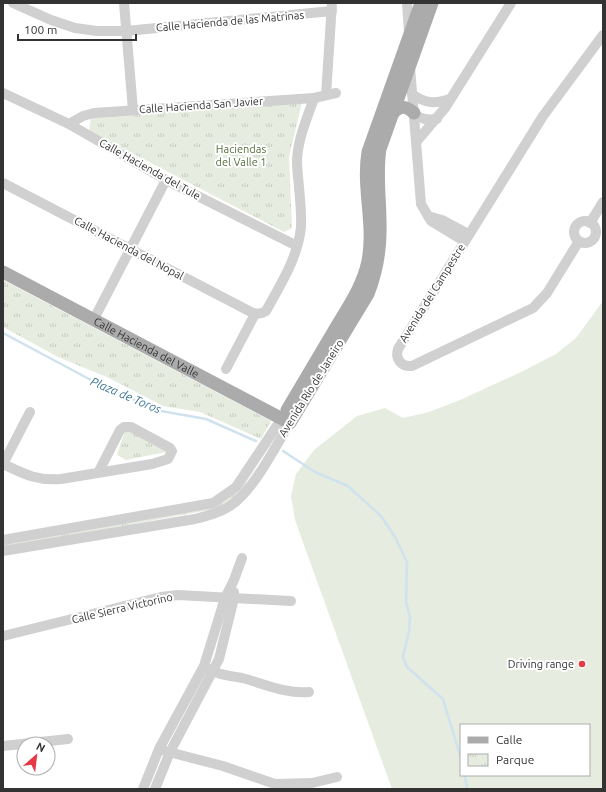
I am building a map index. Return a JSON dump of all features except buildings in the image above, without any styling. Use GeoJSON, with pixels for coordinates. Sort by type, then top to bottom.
{"type":"FeatureCollection","features":[{"type":"Feature","properties":{"kind":"main road","name":"Avenida Río de Janeiro"},"geometry":{"type":"LineString","coordinates":[[286,420],[355,296],[365,273],[370,249],[370,213],[365,178],[367,159],[421,3]]}},
{"type":"Feature","properties":{"kind":"main road","name":"Avenida Río de Janeiro"},"geometry":{"type":"LineString","coordinates":[[286,420],[368,294],[374,278],[380,242],[378,163],[380,149],[432,3]]}},
{"type":"Feature","properties":{"kind":"main road"},"geometry":{"type":"LineString","coordinates":[[393,113],[398,108],[402,107],[414,113]]}},
{"type":"Feature","properties":{"kind":"main road","name":"Calle Hacienda del Valle"},"geometry":{"type":"LineString","coordinates":[[3,272],[286,420]]}},
{"type":"Feature","properties":{"kind":"street","name":"Calle Hacienda de las Matrinas"},"geometry":{"type":"LineString","coordinates":[[13,3],[50,20],[75,28],[97,31],[126,31],[332,7]]}},
{"type":"Feature","properties":{"kind":"street"},"geometry":{"type":"LineString","coordinates":[[124,3],[133,110]]}},
{"type":"Feature","properties":{"kind":"street"},"geometry":{"type":"LineString","coordinates":[[407,3],[412,94],[421,204],[428,216],[442,220],[466,238]]}},
{"type":"Feature","properties":{"kind":"street"},"geometry":{"type":"LineString","coordinates":[[417,141],[437,119],[509,4]]}},
{"type":"Feature","properties":{"kind":"street","name":"Calle Hacienda San Javier"},"geometry":{"type":"LineString","coordinates":[[69,124],[89,114],[314,98],[331,94],[332,7]]}},
{"type":"Feature","properties":{"kind":"street","name":"Avenida del Campestre"},"geometry":{"type":"LineString","coordinates":[[579,241],[547,293],[533,308],[412,366],[402,364],[398,360],[396,354],[398,349],[466,238],[543,116],[603,35]]}},
{"type":"Feature","properties":{"kind":"street","name":"Calle Hacienda del Tule"},"geometry":{"type":"LineString","coordinates":[[3,93],[69,124],[166,180],[297,246]]}},
{"type":"Feature","properties":{"kind":"street"},"geometry":{"type":"LineString","coordinates":[[412,94],[421,101],[431,103],[450,99]]}},
{"type":"Feature","properties":{"kind":"street"},"geometry":{"type":"LineString","coordinates":[[226,369],[255,314],[266,311],[292,262],[301,227],[297,161],[314,98]]}},
{"type":"Feature","properties":{"kind":"street"},"geometry":{"type":"LineString","coordinates":[[414,113],[427,120],[437,119]]}},
{"type":"Feature","properties":{"kind":"street"},"geometry":{"type":"LineString","coordinates":[[94,319],[166,180]]}},
{"type":"Feature","properties":{"kind":"street","name":"Calle Hacienda del Nopal"},"geometry":{"type":"LineString","coordinates":[[3,183],[255,314]]}},
{"type":"Feature","properties":{"kind":"street"},"geometry":{"type":"LineString","coordinates":[[590,223],[603,202]]}},
{"type":"Feature","properties":{"kind":"street"},"geometry":{"type":"LineString","coordinates":[[584,221],[590,223],[595,230],[595,236],[588,242],[579,241],[575,236],[576,226],[584,221]]}},
{"type":"Feature","properties":{"kind":"street"},"geometry":{"type":"LineString","coordinates":[[30,412],[3,464],[32,478],[42,480],[61,479],[98,473],[165,462],[171,456],[172,451],[170,448],[131,427],[124,427],[120,430],[98,473]]}},
{"type":"Feature","properties":{"kind":"street","name":"Avenida Río de Janeiro"},"geometry":{"type":"LineString","coordinates":[[3,540],[213,502],[228,494],[236,486],[286,420]]}},
{"type":"Feature","properties":{"kind":"street","name":"Avenida Río de Janeiro"},"geometry":{"type":"LineString","coordinates":[[3,551],[195,519],[216,513],[238,500],[248,489],[286,420]]}},
{"type":"Feature","properties":{"kind":"street"},"geometry":{"type":"LineString","coordinates":[[155,789],[170,752],[219,660],[234,580],[242,558]]}},
{"type":"Feature","properties":{"kind":"street","name":"Calle Sierra Victorino"},"geometry":{"type":"LineString","coordinates":[[3,636],[161,596],[178,595],[290,601]]}},
{"type":"Feature","properties":{"kind":"street"},"geometry":{"type":"LineString","coordinates":[[143,789],[159,749],[204,666],[230,598]]}},
{"type":"Feature","properties":{"kind":"street"},"geometry":{"type":"LineString","coordinates":[[204,666],[221,675],[241,678],[294,693],[309,692]]}},
{"type":"Feature","properties":{"kind":"street"},"geometry":{"type":"LineString","coordinates":[[3,746],[68,740]]}},
{"type":"Feature","properties":{"kind":"street"},"geometry":{"type":"LineString","coordinates":[[159,749],[223,766],[275,784],[312,783],[337,777]]}},
{"type":"Feature","properties":{"kind":"green space","name":"Haciendas del Valle 1"},"geometry":{"type":"Polygon","coordinates":[[[302,102],[289,157],[292,228],[284,232],[89,131],[91,117],[302,102]]]}},
{"type":"Feature","properties":{"kind":"green space"},"geometry":{"type":"Polygon","coordinates":[[[3,280],[271,421],[261,439],[200,412],[163,406],[109,378],[58,357],[3,327],[3,280]]]}},
{"type":"Feature","properties":{"kind":"green space"},"geometry":{"type":"Polygon","coordinates":[[[603,301],[603,789],[392,789],[295,520],[291,496],[296,474],[314,450],[357,416],[385,408],[403,418],[429,412],[460,400],[556,354],[576,338],[603,301]]]}},
{"type":"Feature","properties":{"kind":"green space"},"geometry":{"type":"Polygon","coordinates":[[[280,426],[283,426],[240,492],[232,499],[215,509],[3,548],[3,543],[217,504],[280,426]]]}},
{"type":"Feature","properties":{"kind":"green space"},"geometry":{"type":"Polygon","coordinates":[[[135,428],[163,440],[166,452],[126,460],[117,455],[125,431],[135,428]]]}},
{"type":"Feature","properties":{"kind":"waterway","name":"Plaza de Toros"},"geometry":{"type":"LineString","coordinates":[[3,333],[104,387],[161,411],[206,419],[256,441]]}},
{"type":"Feature","properties":{"kind":"waterway","name":"Plaza de Toros"},"geometry":{"type":"LineString","coordinates":[[283,451],[315,472],[348,486],[381,516],[395,537],[407,562],[406,602],[410,617],[409,631],[403,657],[407,667],[443,699],[460,756]]}},
{"type":"Feature","properties":{"kind":"waterway","name":"Plaza de Toros"},"geometry":{"type":"LineString","coordinates":[[465,776],[467,789]]}},
{"type":"Feature","properties":{"kind":"place","name":"Driving range"},"geometry":{"type":"Point","coordinates":[582,664]}}]}
